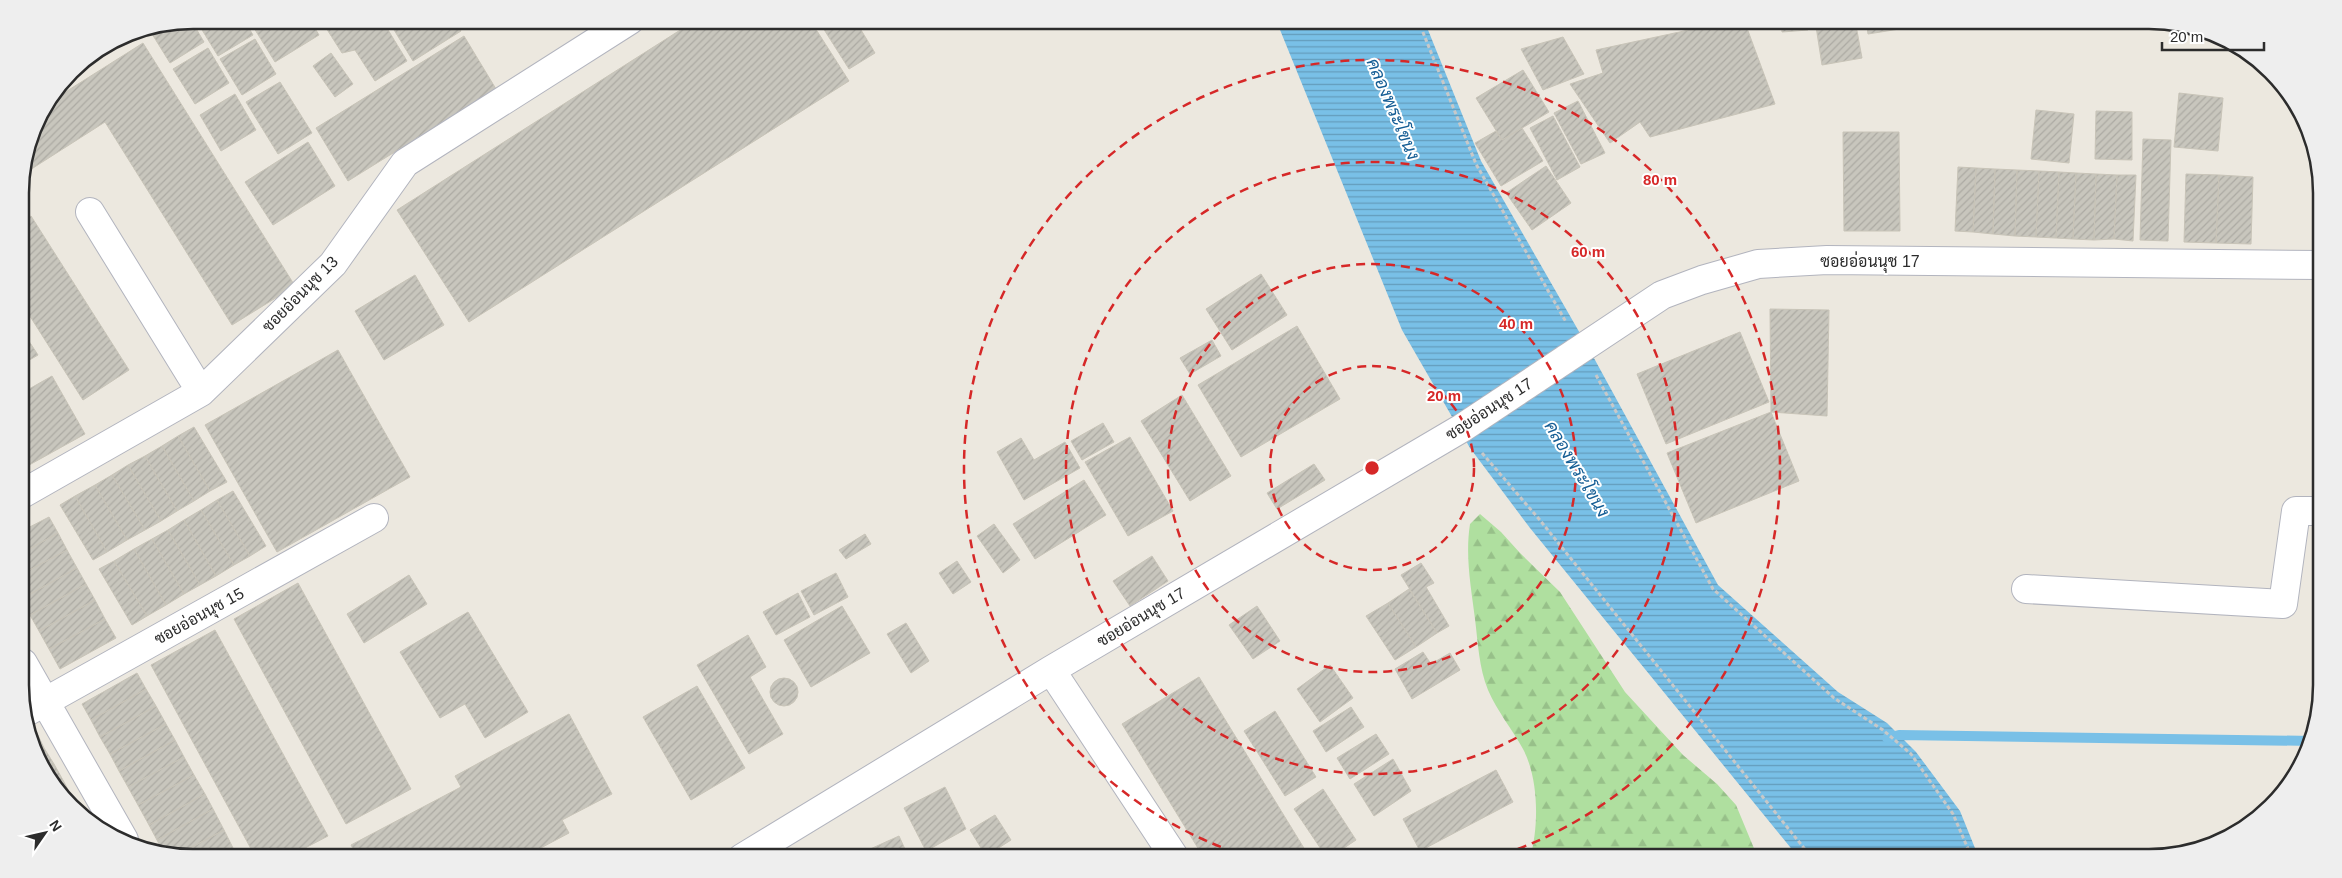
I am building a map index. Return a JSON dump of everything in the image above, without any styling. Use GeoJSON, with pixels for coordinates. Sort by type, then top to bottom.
{"type":"FeatureCollection","features":[{"type":"Feature","properties":{"kind":"street","name":"ซอยอ่อนนุช 13"},"geometry":{"type":"LineString","coordinates":[[29,490],[200,392],[333,264],[405,163],[616,29]]}},
{"type":"Feature","properties":{"kind":"street"},"geometry":{"type":"LineString","coordinates":[[90,212],[200,392]]}},
{"type":"Feature","properties":{"kind":"street","name":"ซอยอ่อนนุช 17"},"geometry":{"type":"LineString","coordinates":[[757,849],[1051,670],[1462,428],[1662,295],[1702,280],[1758,264],[1827,260],[2313,264]]}},
{"type":"Feature","properties":{"kind":"street"},"geometry":{"type":"LineString","coordinates":[[2026,589],[2283,604],[2296,510],[2313,511]]}},
{"type":"Feature","properties":{"kind":"street","name":"ซอยอ่อนนุช 15"},"geometry":{"type":"LineString","coordinates":[[34,708],[374,518]]}},
{"type":"Feature","properties":{"kind":"street"},"geometry":{"type":"LineString","coordinates":[[1051,670],[1169,849]]}},
{"type":"Feature","properties":{"kind":"street"},"geometry":{"type":"LineString","coordinates":[[29,688],[34,708],[118,831]]}},
{"type":"Feature","properties":{"kind":"path"},"geometry":{"type":"LineString","coordinates":[[1422,29],[1476,164],[1590,342],[1713,589],[1834,698],[1883,730],[1911,754],[1953,814],[1968,849]]}},
{"type":"Feature","properties":{"kind":"path"},"geometry":{"type":"LineString","coordinates":[[1462,428],[1539,519],[1805,849]]}},
{"type":"Feature","properties":{"kind":"green space"},"geometry":{"type":"Polygon","coordinates":[[[1480,514],[1501,532],[1560,592],[1625,692],[1683,755],[1717,784],[1736,805],[1754,849],[1532,849],[1536,803],[1532,774],[1523,749],[1488,690],[1479,655],[1468,560],[1470,524],[1480,514]]]}},
{"type":"Feature","properties":{"kind":"water","name":"คลองพระโขนง"},"geometry":{"type":"Polygon","coordinates":[[[1280,29],[1428,29],[1481,161],[1589,349],[1718,585],[1838,692],[1887,723],[1916,752],[1960,811],[1975,849],[1792,849],[1530,528],[1470,448],[1402,330],[1280,29]]]}},
{"type":"Feature","properties":{"kind":"building"},"geometry":{"type":"Polygon","coordinates":[[[196,29],[204,42],[170,63],[152,34],[171,30],[196,29]]]}},
{"type":"Feature","properties":{"kind":"building"},"geometry":{"type":"Polygon","coordinates":[[[202,29],[249,29],[253,35],[218,56],[202,29]]]}},
{"type":"Feature","properties":{"kind":"building"},"geometry":{"type":"Polygon","coordinates":[[[255,29],[315,29],[319,35],[275,62],[255,29]]]}},
{"type":"Feature","properties":{"kind":"building"},"geometry":{"type":"Polygon","coordinates":[[[327,29],[387,29],[407,61],[375,81],[355,50],[342,53],[327,29]]]}},
{"type":"Feature","properties":{"kind":"building"},"geometry":{"type":"Polygon","coordinates":[[[393,29],[460,29],[461,31],[413,61],[393,29]]]}},
{"type":"Feature","properties":{"kind":"building"},"geometry":{"type":"Polygon","coordinates":[[[682,29],[816,29],[849,81],[469,322],[397,210],[682,29]]]}},
{"type":"Feature","properties":{"kind":"building"},"geometry":{"type":"Polygon","coordinates":[[[824,29],[860,29],[875,53],[849,69],[824,29]]]}},
{"type":"Feature","properties":{"kind":"building"},"geometry":{"type":"Polygon","coordinates":[[[1693,29],[1747,29],[1775,104],[1650,137],[1640,122],[1610,143],[1570,84],[1603,73],[1596,50],[1693,29]]]}},
{"type":"Feature","properties":{"kind":"building"},"geometry":{"type":"Polygon","coordinates":[[[1782,29],[1808,30],[1782,32],[1782,29]]]}},
{"type":"Feature","properties":{"kind":"building"},"geometry":{"type":"Polygon","coordinates":[[[1816,29],[1857,29],[1862,58],[1822,65],[1816,29]]]}},
{"type":"Feature","properties":{"kind":"building"},"geometry":{"type":"Polygon","coordinates":[[[1867,29],[1899,29],[1868,34],[1867,29]]]}},
{"type":"Feature","properties":{"kind":"building"},"geometry":{"type":"Polygon","coordinates":[[[464,36],[496,89],[348,181],[316,128],[464,36]]]}},
{"type":"Feature","properties":{"kind":"building"},"geometry":{"type":"Polygon","coordinates":[[[1563,37],[1584,74],[1543,90],[1521,49],[1563,37]]]}},
{"type":"Feature","properties":{"kind":"building"},"geometry":{"type":"Polygon","coordinates":[[[255,39],[276,74],[242,95],[220,59],[255,39]]]}},
{"type":"Feature","properties":{"kind":"building"},"geometry":{"type":"Polygon","coordinates":[[[143,43],[295,286],[232,325],[105,122],[31,169],[34,150],[41,130],[62,94],[143,43]]]}},
{"type":"Feature","properties":{"kind":"building"},"geometry":{"type":"Polygon","coordinates":[[[208,48],[229,83],[195,104],[173,69],[208,48]]]}},
{"type":"Feature","properties":{"kind":"building"},"geometry":{"type":"Polygon","coordinates":[[[331,53],[353,84],[335,97],[313,66],[331,53]]]}},
{"type":"Feature","properties":{"kind":"building"},"geometry":{"type":"Polygon","coordinates":[[[1523,70],[1549,112],[1502,140],[1476,98],[1523,70]]]}},
{"type":"Feature","properties":{"kind":"building"},"geometry":{"type":"Polygon","coordinates":[[[280,82],[312,133],[278,154],[246,102],[280,82]]]}},
{"type":"Feature","properties":{"kind":"building"},"geometry":{"type":"Polygon","coordinates":[[[2179,93],[2223,98],[2218,151],[2174,147],[2179,93]]]}},
{"type":"Feature","properties":{"kind":"building"},"geometry":{"type":"Polygon","coordinates":[[[235,94],[256,130],[221,151],[200,115],[235,94]]]}},
{"type":"Feature","properties":{"kind":"building"},"geometry":{"type":"Polygon","coordinates":[[[1578,101],[1605,153],[1581,164],[1554,113],[1578,101]]]}},
{"type":"Feature","properties":{"kind":"building"},"geometry":{"type":"Polygon","coordinates":[[[2036,110],[2074,114],[2069,163],[2031,159],[2036,110]]]}},
{"type":"Feature","properties":{"kind":"building"},"geometry":{"type":"Polygon","coordinates":[[[2096,111],[2132,112],[2132,160],[2095,159],[2096,111]]]}},
{"type":"Feature","properties":{"kind":"building"},"geometry":{"type":"Polygon","coordinates":[[[1553,116],[1580,167],[1557,180],[1530,128],[1553,116]]]}},
{"type":"Feature","properties":{"kind":"building"},"geometry":{"type":"Polygon","coordinates":[[[1522,128],[1543,161],[1501,186],[1475,143],[1496,131],[1502,140],[1522,128]]]}},
{"type":"Feature","properties":{"kind":"building"},"geometry":{"type":"Polygon","coordinates":[[[1843,132],[1899,132],[1900,231],[1844,231],[1843,132]]]}},
{"type":"Feature","properties":{"kind":"building"},"geometry":{"type":"Polygon","coordinates":[[[2143,139],[2171,140],[2168,241],[2140,240],[2143,139]]]}},
{"type":"Feature","properties":{"kind":"building"},"geometry":{"type":"Polygon","coordinates":[[[308,142],[335,186],[273,225],[245,182],[308,142]]]}},
{"type":"Feature","properties":{"kind":"building"},"geometry":{"type":"Polygon","coordinates":[[[1546,166],[1571,203],[1532,230],[1506,193],[1546,166]]]}},
{"type":"Feature","properties":{"kind":"building"},"geometry":{"type":"Polygon","coordinates":[[[1958,167],[1976,168],[1973,232],[1955,231],[1958,167]]]}},
{"type":"Feature","properties":{"kind":"building"},"geometry":{"type":"Polygon","coordinates":[[[1976,168],[1995,169],[1993,234],[1973,232],[1976,168]]]}},
{"type":"Feature","properties":{"kind":"building"},"geometry":{"type":"Polygon","coordinates":[[[1995,169],[2017,170],[2015,236],[1993,234],[1995,169]]]}},
{"type":"Feature","properties":{"kind":"building"},"geometry":{"type":"Polygon","coordinates":[[[2017,170],[2039,171],[2036,237],[2015,236],[2017,170]]]}},
{"type":"Feature","properties":{"kind":"building"},"geometry":{"type":"Polygon","coordinates":[[[2039,171],[2059,172],[2056,238],[2036,237],[2039,171]]]}},
{"type":"Feature","properties":{"kind":"building"},"geometry":{"type":"Polygon","coordinates":[[[2059,172],[2076,173],[2073,239],[2056,238],[2059,172]]]}},
{"type":"Feature","properties":{"kind":"building"},"geometry":{"type":"Polygon","coordinates":[[[2076,173],[2096,174],[2094,240],[2073,239],[2076,173]]]}},
{"type":"Feature","properties":{"kind":"building"},"geometry":{"type":"Polygon","coordinates":[[[2096,174],[2117,175],[2114,239],[2094,240],[2096,174]]]}},
{"type":"Feature","properties":{"kind":"building"},"geometry":{"type":"Polygon","coordinates":[[[2186,174],[2219,175],[2216,243],[2184,242],[2186,174]]]}},
{"type":"Feature","properties":{"kind":"building"},"geometry":{"type":"Polygon","coordinates":[[[2117,175],[2136,175],[2133,241],[2114,239],[2117,175]]]}},
{"type":"Feature","properties":{"kind":"building"},"geometry":{"type":"Polygon","coordinates":[[[2219,175],[2253,177],[2251,244],[2216,243],[2219,175]]]}},
{"type":"Feature","properties":{"kind":"building"},"geometry":{"type":"Polygon","coordinates":[[[31,216],[129,370],[83,400],[29,315],[29,217],[31,216]]]}},
{"type":"Feature","properties":{"kind":"building"},"geometry":{"type":"Polygon","coordinates":[[[1261,274],[1287,315],[1232,350],[1206,309],[1261,274]]]}},
{"type":"Feature","properties":{"kind":"building"},"geometry":{"type":"Polygon","coordinates":[[[415,275],[444,325],[384,360],[355,311],[415,275]]]}},
{"type":"Feature","properties":{"kind":"building"},"geometry":{"type":"Polygon","coordinates":[[[1770,309],[1829,310],[1827,416],[1771,412],[1770,309]]]}},
{"type":"Feature","properties":{"kind":"building"},"geometry":{"type":"Polygon","coordinates":[[[1297,326],[1340,399],[1241,457],[1198,385],[1297,326]]]}},
{"type":"Feature","properties":{"kind":"building"},"geometry":{"type":"Polygon","coordinates":[[[1740,332],[1769,402],[1666,444],[1637,374],[1740,332]]]}},
{"type":"Feature","properties":{"kind":"building"},"geometry":{"type":"Polygon","coordinates":[[[1212,340],[1221,356],[1190,374],[1180,358],[1212,340]]]}},
{"type":"Feature","properties":{"kind":"building"},"geometry":{"type":"Polygon","coordinates":[[[29,341],[38,355],[29,360],[29,341]]]}},
{"type":"Feature","properties":{"kind":"building"},"geometry":{"type":"Polygon","coordinates":[[[338,350],[410,477],[277,552],[205,425],[338,350]]]}},
{"type":"Feature","properties":{"kind":"building"},"geometry":{"type":"Polygon","coordinates":[[[52,376],[85,434],[29,465],[29,389],[52,376]]]}},
{"type":"Feature","properties":{"kind":"building"},"geometry":{"type":"Polygon","coordinates":[[[1182,395],[1231,476],[1190,501],[1141,421],[1182,395]]]}},
{"type":"Feature","properties":{"kind":"building"},"geometry":{"type":"Polygon","coordinates":[[[1771,412],[1799,481],[1696,523],[1667,453],[1771,412]]]}},
{"type":"Feature","properties":{"kind":"building"},"geometry":{"type":"Polygon","coordinates":[[[1103,423],[1114,442],[1082,460],[1071,441],[1103,423]]]}},
{"type":"Feature","properties":{"kind":"building"},"geometry":{"type":"Polygon","coordinates":[[[194,427],[227,482],[210,491],[178,436],[194,427]]]}},
{"type":"Feature","properties":{"kind":"building"},"geometry":{"type":"Polygon","coordinates":[[[178,436],[210,491],[194,501],[162,446],[178,436]]]}},
{"type":"Feature","properties":{"kind":"building"},"geometry":{"type":"Polygon","coordinates":[[[1130,437],[1173,511],[1128,536],[1085,462],[1130,437]]]}},
{"type":"Feature","properties":{"kind":"building"},"geometry":{"type":"Polygon","coordinates":[[[1021,438],[1034,460],[1065,442],[1080,468],[1024,500],[997,452],[1021,438]]]}},
{"type":"Feature","properties":{"kind":"building"},"geometry":{"type":"Polygon","coordinates":[[[162,446],[194,501],[177,511],[145,456],[162,446]]]}},
{"type":"Feature","properties":{"kind":"building"},"geometry":{"type":"Polygon","coordinates":[[[145,456],[177,511],[161,521],[128,465],[145,456]]]}},
{"type":"Feature","properties":{"kind":"building"},"geometry":{"type":"Polygon","coordinates":[[[1314,464],[1325,480],[1277,509],[1267,493],[1314,464]]]}},
{"type":"Feature","properties":{"kind":"building"},"geometry":{"type":"Polygon","coordinates":[[[128,465],[161,521],[145,530],[112,475],[128,465]]]}},
{"type":"Feature","properties":{"kind":"building"},"geometry":{"type":"Polygon","coordinates":[[[112,475],[145,530],[127,540],[95,485],[112,475]]]}},
{"type":"Feature","properties":{"kind":"building"},"geometry":{"type":"Polygon","coordinates":[[[1084,480],[1106,515],[1035,559],[1013,524],[1084,480]]]}},
{"type":"Feature","properties":{"kind":"building"},"geometry":{"type":"Polygon","coordinates":[[[95,485],[127,540],[107,552],[75,496],[95,485]]]}},
{"type":"Feature","properties":{"kind":"building"},"geometry":{"type":"Polygon","coordinates":[[[233,491],[266,546],[250,556],[217,500],[233,491]]]}},
{"type":"Feature","properties":{"kind":"building"},"geometry":{"type":"Polygon","coordinates":[[[75,496],[107,552],[93,560],[60,505],[75,496]]]}},
{"type":"Feature","properties":{"kind":"building"},"geometry":{"type":"Polygon","coordinates":[[[217,500],[250,556],[234,565],[201,510],[217,500]]]}},
{"type":"Feature","properties":{"kind":"building"},"geometry":{"type":"Polygon","coordinates":[[[201,510],[234,565],[216,576],[184,520],[201,510]]]}},
{"type":"Feature","properties":{"kind":"building"},"geometry":{"type":"Polygon","coordinates":[[[49,517],[58,533],[29,549],[29,527],[49,517]]]}},
{"type":"Feature","properties":{"kind":"building"},"geometry":{"type":"Polygon","coordinates":[[[184,520],[216,576],[200,585],[168,530],[184,520]]]}},
{"type":"Feature","properties":{"kind":"building"},"geometry":{"type":"Polygon","coordinates":[[[994,524],[1020,560],[1003,573],[977,536],[994,524]]]}},
{"type":"Feature","properties":{"kind":"building"},"geometry":{"type":"Polygon","coordinates":[[[168,530],[200,585],[184,594],[152,539],[168,530]]]}},
{"type":"Feature","properties":{"kind":"building"},"geometry":{"type":"Polygon","coordinates":[[[58,533],[67,550],[29,570],[29,549],[58,533]]]}},
{"type":"Feature","properties":{"kind":"building"},"geometry":{"type":"Polygon","coordinates":[[[865,534],[871,544],[846,559],[839,550],[865,534]]]}},
{"type":"Feature","properties":{"kind":"building"},"geometry":{"type":"Polygon","coordinates":[[[152,539],[184,594],[166,605],[134,549],[152,539]]]}},
{"type":"Feature","properties":{"kind":"building"},"geometry":{"type":"Polygon","coordinates":[[[134,549],[166,605],[147,616],[114,561],[134,549]]]}},
{"type":"Feature","properties":{"kind":"building"},"geometry":{"type":"Polygon","coordinates":[[[67,550],[77,568],[29,595],[29,570],[67,550]]]}},
{"type":"Feature","properties":{"kind":"building"},"geometry":{"type":"Polygon","coordinates":[[[1152,556],[1168,581],[1130,606],[1113,581],[1152,556]]]}},
{"type":"Feature","properties":{"kind":"building"},"geometry":{"type":"Polygon","coordinates":[[[114,561],[147,616],[132,625],[99,569],[114,561]]]}},
{"type":"Feature","properties":{"kind":"building"},"geometry":{"type":"Polygon","coordinates":[[[957,561],[971,582],[953,594],[939,573],[957,561]]]}},
{"type":"Feature","properties":{"kind":"building"},"geometry":{"type":"Polygon","coordinates":[[[1421,563],[1434,583],[1426,587],[1449,626],[1437,633],[1401,575],[1421,563]]]}},
{"type":"Feature","properties":{"kind":"building"},"geometry":{"type":"Polygon","coordinates":[[[77,568],[86,584],[30,615],[29,595],[77,568]]]}},
{"type":"Feature","properties":{"kind":"building"},"geometry":{"type":"Polygon","coordinates":[[[836,573],[848,597],[814,615],[801,591],[836,573]]]}},
{"type":"Feature","properties":{"kind":"building"},"geometry":{"type":"Polygon","coordinates":[[[409,575],[427,604],[364,643],[347,614],[409,575]]]}},
{"type":"Feature","properties":{"kind":"building"},"geometry":{"type":"Polygon","coordinates":[[[298,583],[411,789],[346,824],[234,619],[298,583]]]}},
{"type":"Feature","properties":{"kind":"building"},"geometry":{"type":"Polygon","coordinates":[[[86,584],[95,600],[39,631],[30,615],[86,584]]]}},
{"type":"Feature","properties":{"kind":"building"},"geometry":{"type":"Polygon","coordinates":[[[1409,589],[1437,633],[1416,647],[1388,603],[1409,589]]]}},
{"type":"Feature","properties":{"kind":"building"},"geometry":{"type":"Polygon","coordinates":[[[798,593],[810,617],[776,635],[763,612],[798,593]]]}},
{"type":"Feature","properties":{"kind":"building"},"geometry":{"type":"Polygon","coordinates":[[[95,600],[105,619],[49,649],[39,631],[95,600]]]}},
{"type":"Feature","properties":{"kind":"building"},"geometry":{"type":"Polygon","coordinates":[[[1388,603],[1416,647],[1395,660],[1366,616],[1388,603]]]}},
{"type":"Feature","properties":{"kind":"building"},"geometry":{"type":"Polygon","coordinates":[[[842,606],[870,653],[811,687],[784,640],[842,606]]]}},
{"type":"Feature","properties":{"kind":"building"},"geometry":{"type":"Polygon","coordinates":[[[1257,606],[1280,641],[1253,659],[1229,625],[1257,606]]]}},
{"type":"Feature","properties":{"kind":"building"},"geometry":{"type":"Polygon","coordinates":[[[468,612],[528,712],[485,738],[465,704],[440,718],[400,652],[468,612]]]}},
{"type":"Feature","properties":{"kind":"building"},"geometry":{"type":"Polygon","coordinates":[[[105,619],[116,638],[60,669],[49,649],[105,619]]]}},
{"type":"Feature","properties":{"kind":"building"},"geometry":{"type":"Polygon","coordinates":[[[906,623],[929,661],[911,673],[887,634],[906,623]]]}},
{"type":"Feature","properties":{"kind":"building"},"geometry":{"type":"Polygon","coordinates":[[[215,630],[328,836],[303,849],[251,849],[151,665],[215,630]]]}},
{"type":"Feature","properties":{"kind":"building"},"geometry":{"type":"Polygon","coordinates":[[[748,635],[766,667],[750,677],[783,734],[749,754],[697,665],[748,635]]]}},
{"type":"Feature","properties":{"kind":"building"},"geometry":{"type":"Polygon","coordinates":[[[1423,652],[1431,664],[1450,653],[1460,670],[1412,699],[1395,669],[1423,652]]]}},
{"type":"Feature","properties":{"kind":"building"},"geometry":{"type":"Polygon","coordinates":[[[1330,665],[1353,698],[1320,722],[1297,689],[1330,665]]]}},
{"type":"Feature","properties":{"kind":"building"},"geometry":{"type":"Polygon","coordinates":[[[137,673],[146,689],[91,720],[82,704],[137,673]]]}},
{"type":"Feature","properties":{"kind":"building"},"geometry":{"type":"Polygon","coordinates":[[[1199,677],[1304,849],[1198,849],[1122,724],[1199,677]]]}},
{"type":"Feature","properties":{"kind":"building"},"geometry":{"type":"Polygon","coordinates":[[[784,678],[794,682],[798,692],[794,702],[784,706],[774,702],[770,692],[774,682],[784,678]]]}},
{"type":"Feature","properties":{"kind":"building"},"geometry":{"type":"Polygon","coordinates":[[[697,686],[745,768],[691,800],[643,717],[697,686]]]}},
{"type":"Feature","properties":{"kind":"building"},"geometry":{"type":"Polygon","coordinates":[[[146,689],[156,706],[100,737],[91,720],[146,689]]]}},
{"type":"Feature","properties":{"kind":"building"},"geometry":{"type":"Polygon","coordinates":[[[156,706],[166,724],[110,754],[100,737],[156,706]]]}},
{"type":"Feature","properties":{"kind":"building"},"geometry":{"type":"Polygon","coordinates":[[[1351,707],[1364,727],[1326,752],[1313,731],[1351,707]]]}},
{"type":"Feature","properties":{"kind":"building"},"geometry":{"type":"Polygon","coordinates":[[[1275,711],[1316,777],[1285,796],[1244,731],[1275,711]]]}},
{"type":"Feature","properties":{"kind":"building"},"geometry":{"type":"Polygon","coordinates":[[[569,714],[612,794],[562,820],[569,833],[539,849],[353,849],[351,845],[461,787],[455,776],[569,714]]]}},
{"type":"Feature","properties":{"kind":"building"},"geometry":{"type":"Polygon","coordinates":[[[166,724],[175,740],[119,771],[110,754],[166,724]]]}},
{"type":"Feature","properties":{"kind":"building"},"geometry":{"type":"Polygon","coordinates":[[[35,731],[44,748],[42,749],[37,738],[35,731]]]}},
{"type":"Feature","properties":{"kind":"building"},"geometry":{"type":"Polygon","coordinates":[[[1376,734],[1389,754],[1350,779],[1337,758],[1376,734]]]}},
{"type":"Feature","properties":{"kind":"building"},"geometry":{"type":"Polygon","coordinates":[[[175,740],[184,757],[128,787],[119,771],[175,740]]]}},
{"type":"Feature","properties":{"kind":"building"},"geometry":{"type":"Polygon","coordinates":[[[44,748],[54,764],[50,766],[42,749],[44,748]]]}},
{"type":"Feature","properties":{"kind":"building"},"geometry":{"type":"Polygon","coordinates":[[[184,757],[194,775],[138,805],[128,787],[184,757]]]}},
{"type":"Feature","properties":{"kind":"building"},"geometry":{"type":"Polygon","coordinates":[[[1393,759],[1411,791],[1374,816],[1354,784],[1393,759]]]}},
{"type":"Feature","properties":{"kind":"building"},"geometry":{"type":"Polygon","coordinates":[[[54,764],[64,782],[62,783],[50,766],[54,764]]]}},
{"type":"Feature","properties":{"kind":"building"},"geometry":{"type":"Polygon","coordinates":[[[1496,770],[1513,802],[1424,849],[1419,849],[1403,819],[1496,770]]]}},
{"type":"Feature","properties":{"kind":"building"},"geometry":{"type":"Polygon","coordinates":[[[194,775],[205,794],[149,825],[138,805],[194,775]]]}},
{"type":"Feature","properties":{"kind":"building"},"geometry":{"type":"Polygon","coordinates":[[[64,782],[71,795],[69,793],[62,783],[64,782]]]}},
{"type":"Feature","properties":{"kind":"building"},"geometry":{"type":"Polygon","coordinates":[[[945,787],[966,829],[930,849],[925,849],[904,808],[945,787]]]}},
{"type":"Feature","properties":{"kind":"building"},"geometry":{"type":"Polygon","coordinates":[[[1323,789],[1356,840],[1342,849],[1321,849],[1294,809],[1323,789]]]}},
{"type":"Feature","properties":{"kind":"building"},"geometry":{"type":"Polygon","coordinates":[[[205,794],[213,809],[157,840],[149,825],[205,794]]]}},
{"type":"Feature","properties":{"kind":"building"},"geometry":{"type":"Polygon","coordinates":[[[213,809],[224,830],[188,849],[160,846],[157,840],[213,809]]]}},
{"type":"Feature","properties":{"kind":"building"},"geometry":{"type":"Polygon","coordinates":[[[995,815],[1011,840],[997,849],[982,849],[970,830],[995,815]]]}},
{"type":"Feature","properties":{"kind":"building"},"geometry":{"type":"Polygon","coordinates":[[[224,830],[234,849],[193,849],[188,849],[224,830]]]}},
{"type":"Feature","properties":{"kind":"building"},"geometry":{"type":"Polygon","coordinates":[[[899,836],[905,849],[870,849],[899,836]]]}},
{"type":"Feature","properties":{"kind":"waterway"},"geometry":{"type":"LineString","coordinates":[[1887,738],[1899,735],[2304,741]]}}]}
